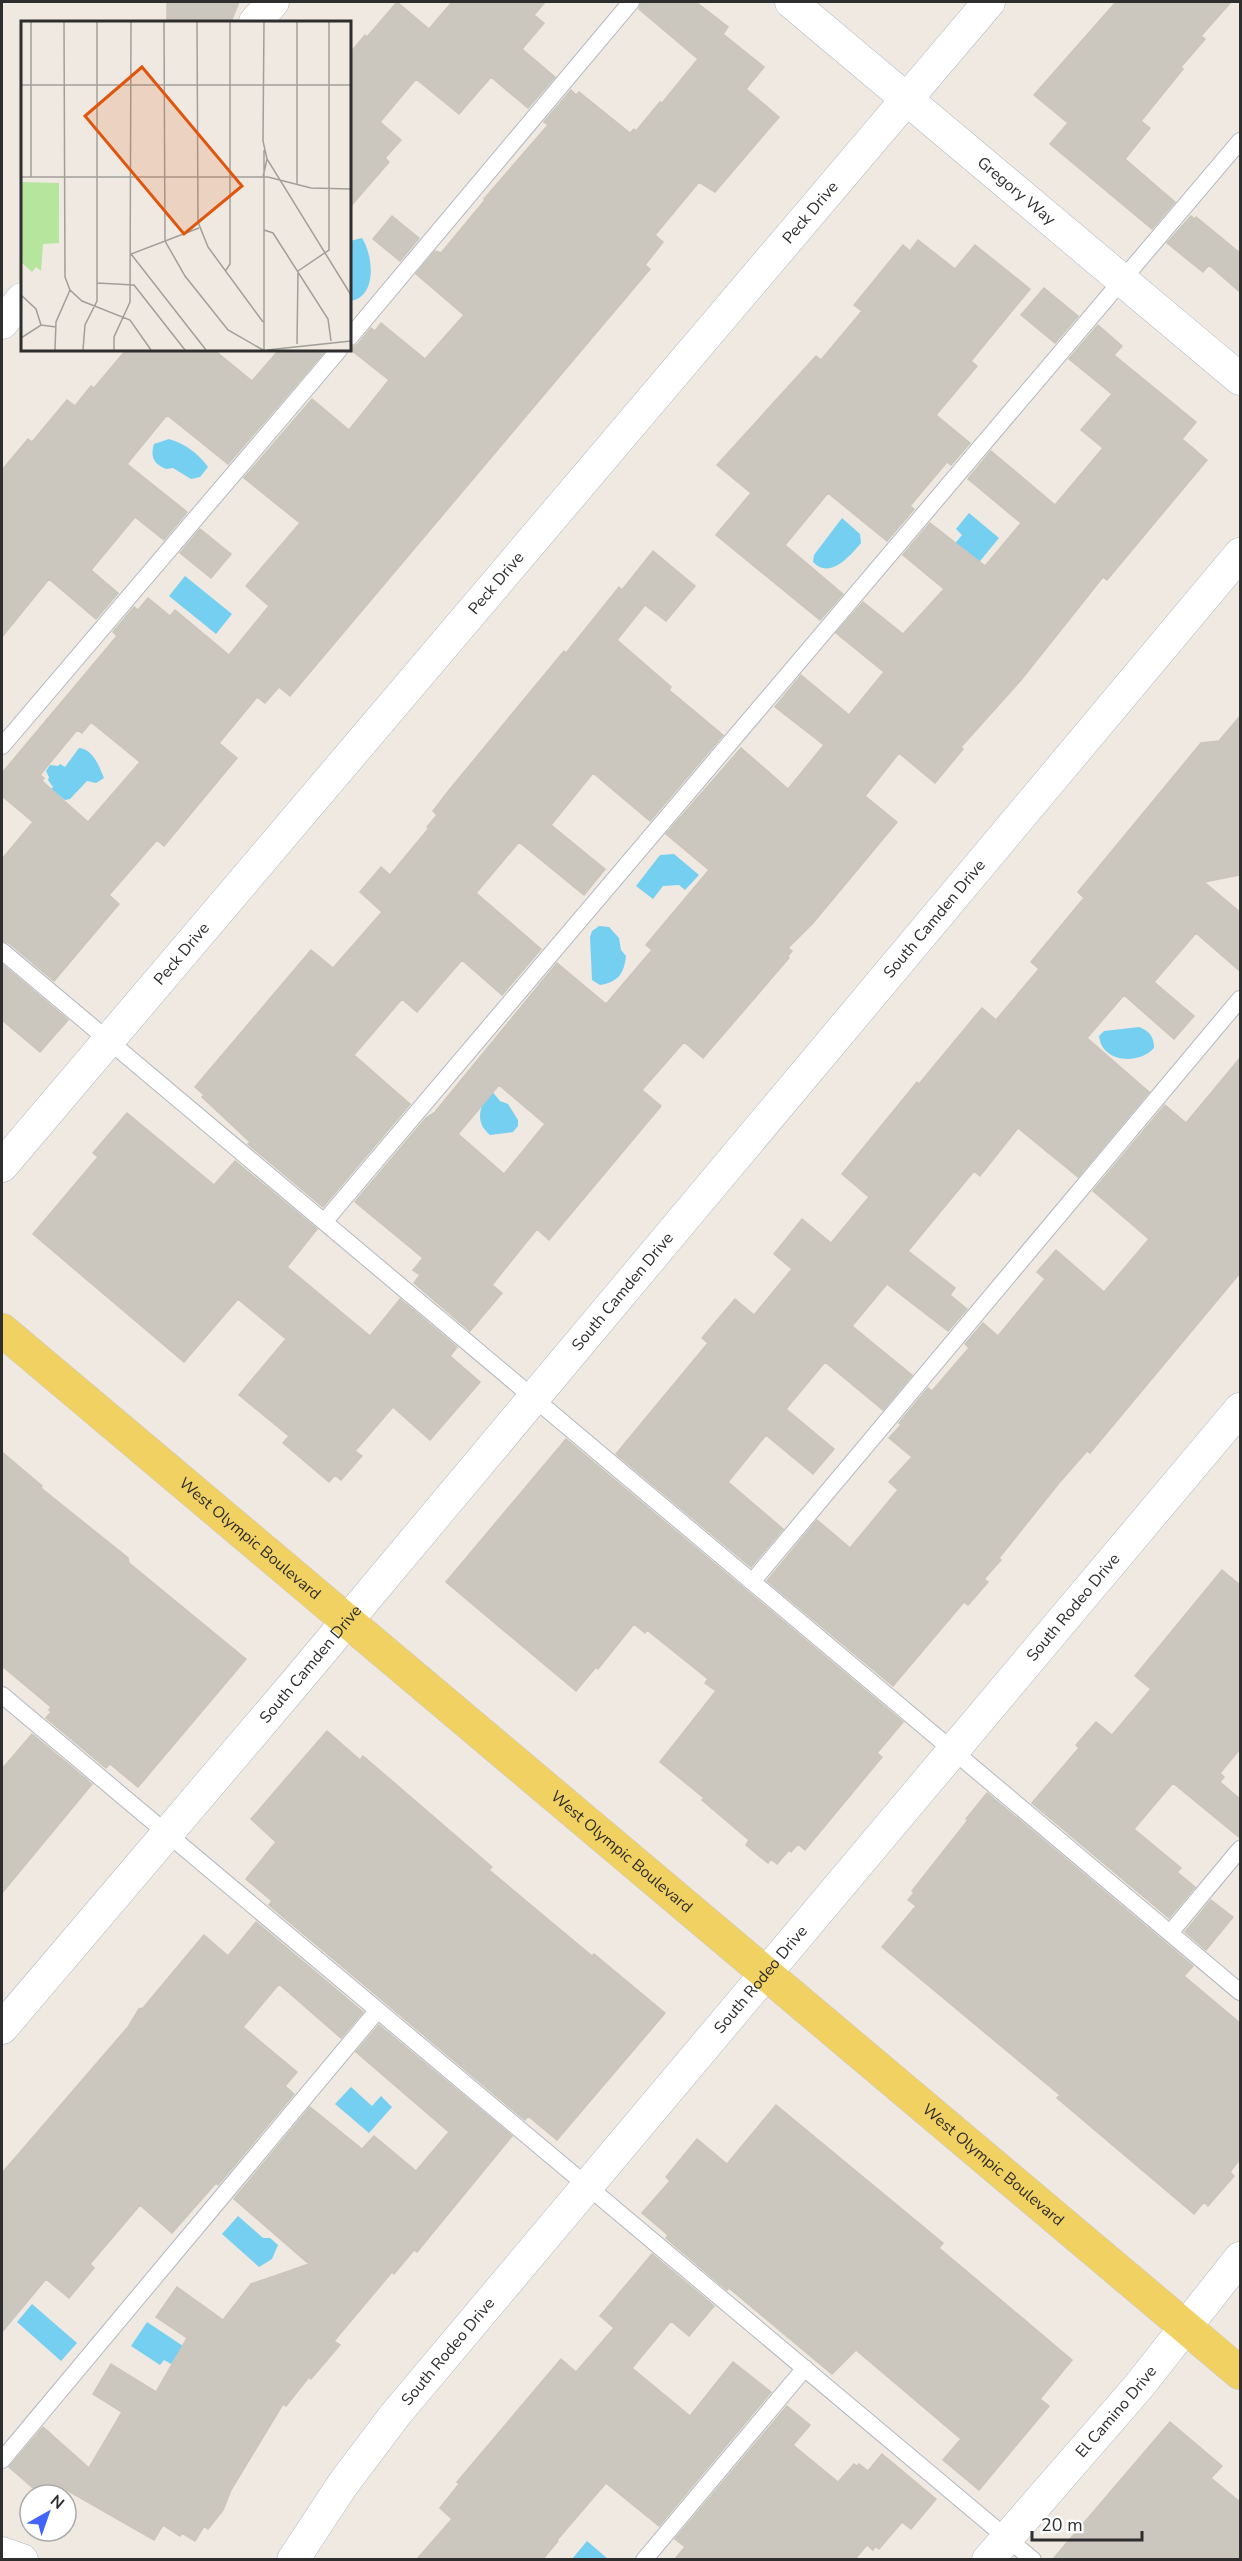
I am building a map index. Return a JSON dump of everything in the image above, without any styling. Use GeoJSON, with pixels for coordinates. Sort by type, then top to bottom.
{"type":"FeatureCollection","features":[{"type":"Feature","properties":{"kind":"main road","name":"West Olympic Boulevard"},"geometry":{"type":"LineString","coordinates":[[2,1330],[1240,2373]]}},
{"type":"Feature","properties":{"kind":"street"},"geometry":{"type":"LineString","coordinates":[[256,21],[273,2]]}},
{"type":"Feature","properties":{"kind":"street","name":"Gregory Way"},"geometry":{"type":"LineString","coordinates":[[791,2],[1240,379]]}},
{"type":"Feature","properties":{"kind":"street","name":"Peck Drive"},"geometry":{"type":"LineString","coordinates":[[2,1166],[989,2]]}},
{"type":"Feature","properties":{"kind":"street"},"geometry":{"type":"LineString","coordinates":[[2,323],[21,299]]}},
{"type":"Feature","properties":{"kind":"street","name":"South Camden Drive"},"geometry":{"type":"LineString","coordinates":[[2,2028],[1240,554]]}},
{"type":"Feature","properties":{"kind":"street","name":"South Rodeo Drive"},"geometry":{"type":"LineString","coordinates":[[293,2559],[343,2484],[395,2415],[1240,1409]]}},
{"type":"Feature","properties":{"kind":"street","name":"El Camino Drive"},"geometry":{"type":"LineString","coordinates":[[997,2549],[1132,2394],[1240,2258]]}},
{"type":"Feature","properties":{"kind":"street"},"geometry":{"type":"LineString","coordinates":[[2,2553],[22,2559]]}},
{"type":"Feature","properties":{"kind":"lane"},"geometry":{"type":"LineString","coordinates":[[351,336],[631,2]]}},
{"type":"Feature","properties":{"kind":"lane"},"geometry":{"type":"LineString","coordinates":[[324,1222],[1124,281],[1240,141]]}},
{"type":"Feature","properties":{"kind":"lane"},"geometry":{"type":"LineString","coordinates":[[2,746],[338,351]]}},
{"type":"Feature","properties":{"kind":"lane"},"geometry":{"type":"LineString","coordinates":[[2,951],[1240,1992]]}},
{"type":"Feature","properties":{"kind":"lane"},"geometry":{"type":"LineString","coordinates":[[752,1582],[1240,999]]}},
{"type":"Feature","properties":{"kind":"lane"},"geometry":{"type":"LineString","coordinates":[[2,1695],[806,2368],[997,2549],[1033,2559]]}},
{"type":"Feature","properties":{"kind":"lane"},"geometry":{"type":"LineString","coordinates":[[1170,1933],[1240,1849]]}},
{"type":"Feature","properties":{"kind":"lane"},"geometry":{"type":"LineString","coordinates":[[2,2460],[377,2011]]}},
{"type":"Feature","properties":{"kind":"lane"},"geometry":{"type":"LineString","coordinates":[[644,2559],[806,2368]]}},
{"type":"Feature","properties":{"kind":"water"},"geometry":{"type":"Polygon","coordinates":[[[362,238],[369,254],[371,274],[365,292],[359,298],[351,301],[351,241],[362,238]]]}},
{"type":"Feature","properties":{"kind":"water"},"geometry":{"type":"Polygon","coordinates":[[[169,439],[200,457],[208,467],[200,477],[191,479],[173,468],[166,469],[158,465],[152,453],[154,444],[169,439]]]}},
{"type":"Feature","properties":{"kind":"water"},"geometry":{"type":"Polygon","coordinates":[[[969,513],[999,538],[957,589],[934,569],[962,535],[956,529],[969,513]]]}},
{"type":"Feature","properties":{"kind":"water"},"geometry":{"type":"Polygon","coordinates":[[[842,518],[860,534],[861,543],[839,564],[833,567],[819,567],[813,562],[814,555],[842,518]]]}},
{"type":"Feature","properties":{"kind":"water"},"geometry":{"type":"Polygon","coordinates":[[[185,576],[232,614],[216,634],[169,596],[185,576]]]}},
{"type":"Feature","properties":{"kind":"water"},"geometry":{"type":"Polygon","coordinates":[[[79,748],[89,752],[104,778],[96,783],[87,781],[70,799],[65,800],[51,789],[53,787],[46,771],[50,765],[60,764],[65,767],[79,748]]]}},
{"type":"Feature","properties":{"kind":"water"},"geometry":{"type":"Polygon","coordinates":[[[674,854],[699,875],[685,890],[679,885],[663,886],[653,899],[636,886],[660,855],[674,854]]]}},
{"type":"Feature","properties":{"kind":"water"},"geometry":{"type":"Polygon","coordinates":[[[599,926],[609,927],[619,938],[621,950],[626,956],[624,968],[619,976],[611,982],[600,985],[592,980],[590,937],[592,931],[599,926]]]}},
{"type":"Feature","properties":{"kind":"water"},"geometry":{"type":"Polygon","coordinates":[[[1139,1027],[1152,1037],[1154,1048],[1140,1057],[1131,1059],[1114,1056],[1102,1045],[1099,1036],[1104,1031],[1139,1027]]]}},
{"type":"Feature","properties":{"kind":"water"},"geometry":{"type":"Polygon","coordinates":[[[490,1089],[500,1101],[508,1104],[518,1120],[518,1126],[513,1132],[490,1135],[485,1130],[480,1113],[490,1089]]]}},
{"type":"Feature","properties":{"kind":"water"},"geometry":{"type":"Polygon","coordinates":[[[351,2087],[372,2106],[381,2096],[392,2107],[369,2133],[335,2104],[351,2087]]]}},
{"type":"Feature","properties":{"kind":"water"},"geometry":{"type":"Polygon","coordinates":[[[238,2216],[263,2238],[270,2238],[278,2245],[272,2259],[259,2267],[222,2234],[238,2216]]]}},
{"type":"Feature","properties":{"kind":"water"},"geometry":{"type":"Polygon","coordinates":[[[32,2304],[77,2343],[61,2361],[17,2322],[32,2304]]]}},
{"type":"Feature","properties":{"kind":"water"},"geometry":{"type":"Polygon","coordinates":[[[147,2322],[183,2346],[171,2364],[164,2360],[160,2365],[131,2346],[147,2322]]]}},
{"type":"Feature","properties":{"kind":"water"},"geometry":{"type":"Polygon","coordinates":[[[587,2541],[608,2559],[572,2559],[587,2541]]]}},
{"type":"Feature","properties":{"kind":"building"},"geometry":{"type":"Polygon","coordinates":[[[167,2],[239,2],[231,21],[167,21],[167,2]]]}},
{"type":"Feature","properties":{"kind":"building"},"geometry":{"type":"Polygon","coordinates":[[[397,2],[429,29],[452,2],[545,2],[534,15],[544,23],[522,49],[555,77],[528,108],[491,77],[459,114],[416,79],[380,122],[401,140],[385,158],[389,162],[351,206],[351,52],[365,35],[367,37],[397,2]]]}},
{"type":"Feature","properties":{"kind":"building"},"geometry":{"type":"Polygon","coordinates":[[[641,2],[696,2],[728,27],[723,34],[764,67],[746,89],[779,117],[715,192],[699,182],[655,235],[663,242],[645,265],[650,269],[290,696],[279,687],[265,703],[257,697],[219,743],[237,758],[164,846],[157,840],[109,895],[119,904],[54,981],[9,943],[2,941],[2,859],[33,822],[2,796],[2,773],[117,636],[113,632],[134,607],[138,610],[148,598],[170,616],[175,610],[229,655],[269,606],[246,586],[300,523],[244,478],[312,399],[349,430],[389,380],[351,350],[371,328],[375,331],[381,323],[425,359],[464,315],[416,274],[435,251],[441,253],[548,125],[544,122],[571,90],[576,95],[579,92],[630,133],[634,129],[636,131],[660,102],[662,103],[698,59],[639,9],[641,2]],[[91,722],[82,733],[77,730],[40,775],[44,778],[42,781],[88,822],[140,762],[91,722]]]}},
{"type":"Feature","properties":{"kind":"building"},"geometry":{"type":"Polygon","coordinates":[[[1116,2],[1231,2],[1201,36],[1205,39],[1141,121],[1150,128],[1125,159],[1175,202],[1152,229],[1050,144],[1068,123],[1034,95],[1116,2]]]}},
{"type":"Feature","properties":{"kind":"building"},"geometry":{"type":"Polygon","coordinates":[[[392,216],[419,238],[400,261],[373,239],[392,216]]]}},
{"type":"Feature","properties":{"kind":"building"},"geometry":{"type":"Polygon","coordinates":[[[1191,216],[1195,219],[1196,217],[1240,253],[1240,292],[1209,265],[1203,272],[1167,243],[1191,216]]]}},
{"type":"Feature","properties":{"kind":"building"},"geometry":{"type":"Polygon","coordinates":[[[918,240],[955,269],[975,245],[1030,289],[971,361],[977,366],[936,415],[970,443],[951,465],[947,462],[910,506],[914,509],[887,541],[828,493],[785,545],[843,594],[820,620],[716,535],[751,493],[717,465],[816,356],[821,360],[862,311],[854,305],[903,245],[910,251],[918,240]]]}},
{"type":"Feature","properties":{"kind":"building"},"geometry":{"type":"Polygon","coordinates":[[[1044,288],[1078,316],[1055,343],[1021,315],[1044,288]]]}},
{"type":"Feature","properties":{"kind":"building"},"geometry":{"type":"Polygon","coordinates":[[[1098,325],[1122,346],[1114,355],[1196,422],[1182,439],[1207,460],[1107,580],[1103,577],[1021,680],[961,747],[963,749],[935,783],[899,753],[865,796],[897,822],[813,923],[788,948],[792,951],[789,958],[703,1058],[684,1042],[642,1090],[661,1106],[549,1240],[537,1229],[492,1285],[502,1293],[470,1331],[414,1283],[420,1275],[413,1270],[423,1258],[355,1202],[426,1118],[435,1112],[557,963],[606,1004],[652,950],[646,945],[709,870],[666,834],[741,748],[788,789],[824,745],[775,707],[801,675],[849,715],[884,672],[836,633],[863,602],[903,634],[944,589],[903,555],[930,523],[985,566],[1021,523],[968,479],[991,451],[1055,505],[1103,448],[1081,430],[1112,394],[1069,359],[1098,325]],[[499,1085],[458,1134],[504,1174],[545,1124],[499,1085]]]}},
{"type":"Feature","properties":{"kind":"building"},"geometry":{"type":"Polygon","coordinates":[[[125,351],[215,351],[252,381],[278,351],[325,351],[228,464],[167,415],[127,464],[187,512],[164,540],[135,517],[91,570],[118,593],[96,619],[49,579],[2,637],[2,470],[28,439],[32,442],[67,400],[75,406],[91,386],[94,388],[125,351]]]}},
{"type":"Feature","properties":{"kind":"building"},"geometry":{"type":"Polygon","coordinates":[[[200,529],[231,554],[211,578],[180,553],[200,529]]]}},
{"type":"Feature","properties":{"kind":"building"},"geometry":{"type":"Polygon","coordinates":[[[653,551],[695,586],[666,621],[645,605],[617,640],[671,687],[669,690],[723,735],[650,821],[593,773],[551,825],[605,869],[584,895],[519,842],[476,893],[541,949],[502,995],[462,960],[417,1012],[402,999],[354,1055],[410,1104],[323,1207],[248,1144],[250,1142],[202,1097],[204,1095],[195,1087],[311,950],[333,968],[382,912],[360,892],[381,867],[390,875],[429,828],[427,827],[437,815],[433,811],[450,789],[564,651],[566,653],[619,587],[622,590],[653,551]]]}},
{"type":"Feature","properties":{"kind":"building"},"geometry":{"type":"Polygon","coordinates":[[[1240,716],[1240,875],[1204,882],[1240,912],[1240,971],[1196,933],[1154,982],[1194,1016],[1174,1039],[1124,995],[1087,1038],[1149,1092],[1078,1177],[1018,1128],[980,1176],[974,1171],[908,1251],[955,1288],[950,1295],[967,1309],[948,1331],[887,1284],[852,1326],[912,1375],[883,1410],[825,1362],[786,1409],[834,1449],[813,1474],[766,1435],[728,1482],[783,1529],[751,1567],[616,1454],[708,1343],[702,1338],[735,1299],[754,1315],[792,1269],[774,1254],[802,1219],[831,1243],[869,1197],[842,1174],[917,1082],[919,1084],[982,1008],[996,1020],[1039,969],[1031,962],[1084,898],[1078,892],[1201,743],[1219,741],[1240,716]]]}},
{"type":"Feature","properties":{"kind":"building"},"geometry":{"type":"Polygon","coordinates":[[[2,964],[68,1020],[40,1052],[2,1020],[2,964]]]}},
{"type":"Feature","properties":{"kind":"building"},"geometry":{"type":"Polygon","coordinates":[[[1240,1058],[1240,1273],[1090,1453],[1087,1451],[1059,1483],[999,1558],[1001,1560],[984,1579],[988,1582],[968,1605],[964,1602],[893,1686],[767,1581],[817,1520],[850,1548],[898,1490],[889,1482],[912,1457],[889,1438],[901,1425],[899,1423],[928,1388],[932,1391],[969,1348],[965,1344],[983,1323],[998,1336],[1045,1279],[1037,1272],[1056,1250],[1104,1292],[1149,1239],[1093,1191],[1165,1105],[1186,1123],[1240,1058]]]}},
{"type":"Feature","properties":{"kind":"building"},"geometry":{"type":"Polygon","coordinates":[[[127,1113],[214,1185],[235,1161],[317,1229],[287,1267],[370,1336],[400,1299],[457,1347],[450,1356],[480,1382],[430,1440],[393,1407],[355,1451],[362,1456],[341,1480],[335,1475],[329,1482],[283,1443],[289,1436],[239,1395],[286,1339],[238,1299],[184,1362],[33,1234],[98,1157],[93,1153],[127,1113]]]}},
{"type":"Feature","properties":{"kind":"building"},"geometry":{"type":"Polygon","coordinates":[[[566,1439],[903,1722],[877,1753],[882,1757],[805,1850],[798,1844],[791,1852],[789,1850],[777,1864],[771,1859],[768,1863],[746,1845],[749,1840],[702,1800],[704,1798],[660,1762],[716,1691],[705,1683],[708,1679],[647,1630],[645,1633],[634,1624],[598,1669],[596,1667],[576,1691],[446,1582],[566,1439]]]}},
{"type":"Feature","properties":{"kind":"building"},"geometry":{"type":"Polygon","coordinates":[[[2,1452],[42,1486],[41,1488],[128,1558],[129,1563],[246,1659],[138,1787],[110,1764],[106,1768],[46,1718],[51,1712],[49,1710],[51,1707],[2,1666],[2,1452]]]}},
{"type":"Feature","properties":{"kind":"building"},"geometry":{"type":"Polygon","coordinates":[[[1222,1570],[1240,1585],[1240,1749],[1220,1773],[1224,1777],[1220,1782],[1240,1799],[1240,1838],[1173,1783],[1134,1829],[1181,1868],[1177,1872],[1195,1887],[1169,1918],[1032,1803],[1079,1748],[1076,1745],[1096,1722],[1112,1735],[1151,1689],[1135,1676],[1222,1570]]]}},
{"type":"Feature","properties":{"kind":"building"},"geometry":{"type":"Polygon","coordinates":[[[327,1731],[360,1760],[363,1756],[492,1867],[489,1870],[665,2013],[557,2140],[528,2116],[525,2120],[269,1905],[272,1901],[246,1879],[276,1842],[251,1819],[327,1731]]]}},
{"type":"Feature","properties":{"kind":"building"},"geometry":{"type":"Polygon","coordinates":[[[32,1734],[92,1784],[2,1893],[2,1769],[32,1734]]]}},
{"type":"Feature","properties":{"kind":"building"},"geometry":{"type":"Polygon","coordinates":[[[987,1793],[1193,1966],[1184,1976],[1240,2023],[1240,2159],[1230,2172],[1234,2176],[1208,2206],[1204,2202],[1194,2214],[1057,2098],[1060,2095],[882,1947],[916,1906],[908,1900],[914,1893],[912,1891],[987,1793]]]}},
{"type":"Feature","properties":{"kind":"building"},"geometry":{"type":"Polygon","coordinates":[[[1211,1900],[1233,1917],[1206,1950],[1185,1932],[1211,1900]]]}},
{"type":"Feature","properties":{"kind":"building"},"geometry":{"type":"Polygon","coordinates":[[[256,1922],[363,2012],[341,2038],[279,1984],[243,2027],[297,2072],[285,2086],[294,2094],[218,2185],[216,2183],[172,2233],[140,2205],[90,2264],[94,2268],[69,2298],[46,2279],[2,2332],[2,2173],[204,1935],[228,1956],[256,1922]]]}},
{"type":"Feature","properties":{"kind":"building"},"geometry":{"type":"Polygon","coordinates":[[[379,2025],[512,2136],[417,2252],[414,2250],[394,2274],[392,2272],[334,2341],[340,2345],[311,2379],[309,2377],[286,2406],[283,2404],[231,2490],[223,2510],[208,2529],[204,2526],[195,2541],[182,2533],[180,2536],[163,2525],[154,2540],[78,2496],[78,2483],[27,2483],[9,2467],[43,2427],[89,2468],[122,2412],[93,2394],[111,2364],[156,2392],[187,2338],[156,2317],[177,2287],[223,2320],[251,2284],[309,2264],[234,2199],[310,2107],[362,2149],[374,2136],[416,2171],[449,2132],[356,2052],[379,2025]]]}},
{"type":"Feature","properties":{"kind":"building"},"geometry":{"type":"Polygon","coordinates":[[[776,2105],[943,2243],[939,2248],[1072,2360],[1040,2399],[1049,2406],[979,2490],[943,2460],[961,2439],[856,2350],[832,2374],[729,2288],[727,2290],[666,2238],[668,2235],[642,2213],[670,2181],[666,2177],[697,2139],[727,2164],[776,2105]]]}},
{"type":"Feature","properties":{"kind":"building"},"geometry":{"type":"Polygon","coordinates":[[[652,2254],[714,2306],[689,2336],[671,2321],[632,2368],[690,2416],[733,2362],[771,2392],[659,2526],[606,2483],[543,2559],[417,2559],[452,2519],[440,2508],[459,2484],[457,2482],[561,2359],[576,2372],[614,2328],[600,2316],[652,2254]]]}},
{"type":"Feature","properties":{"kind":"building"},"geometry":{"type":"Polygon","coordinates":[[[787,2406],[810,2425],[793,2445],[838,2482],[854,2464],[857,2466],[859,2464],[868,2471],[882,2454],[936,2499],[911,2529],[902,2522],[879,2549],[875,2546],[873,2550],[867,2545],[855,2559],[675,2559],[685,2547],[675,2539],[787,2406]]]}},
{"type":"Feature","properties":{"kind":"building"},"geometry":{"type":"Polygon","coordinates":[[[1170,2422],[1222,2466],[1211,2478],[1240,2502],[1240,2559],[1053,2559],[1170,2422]]]}}]}
